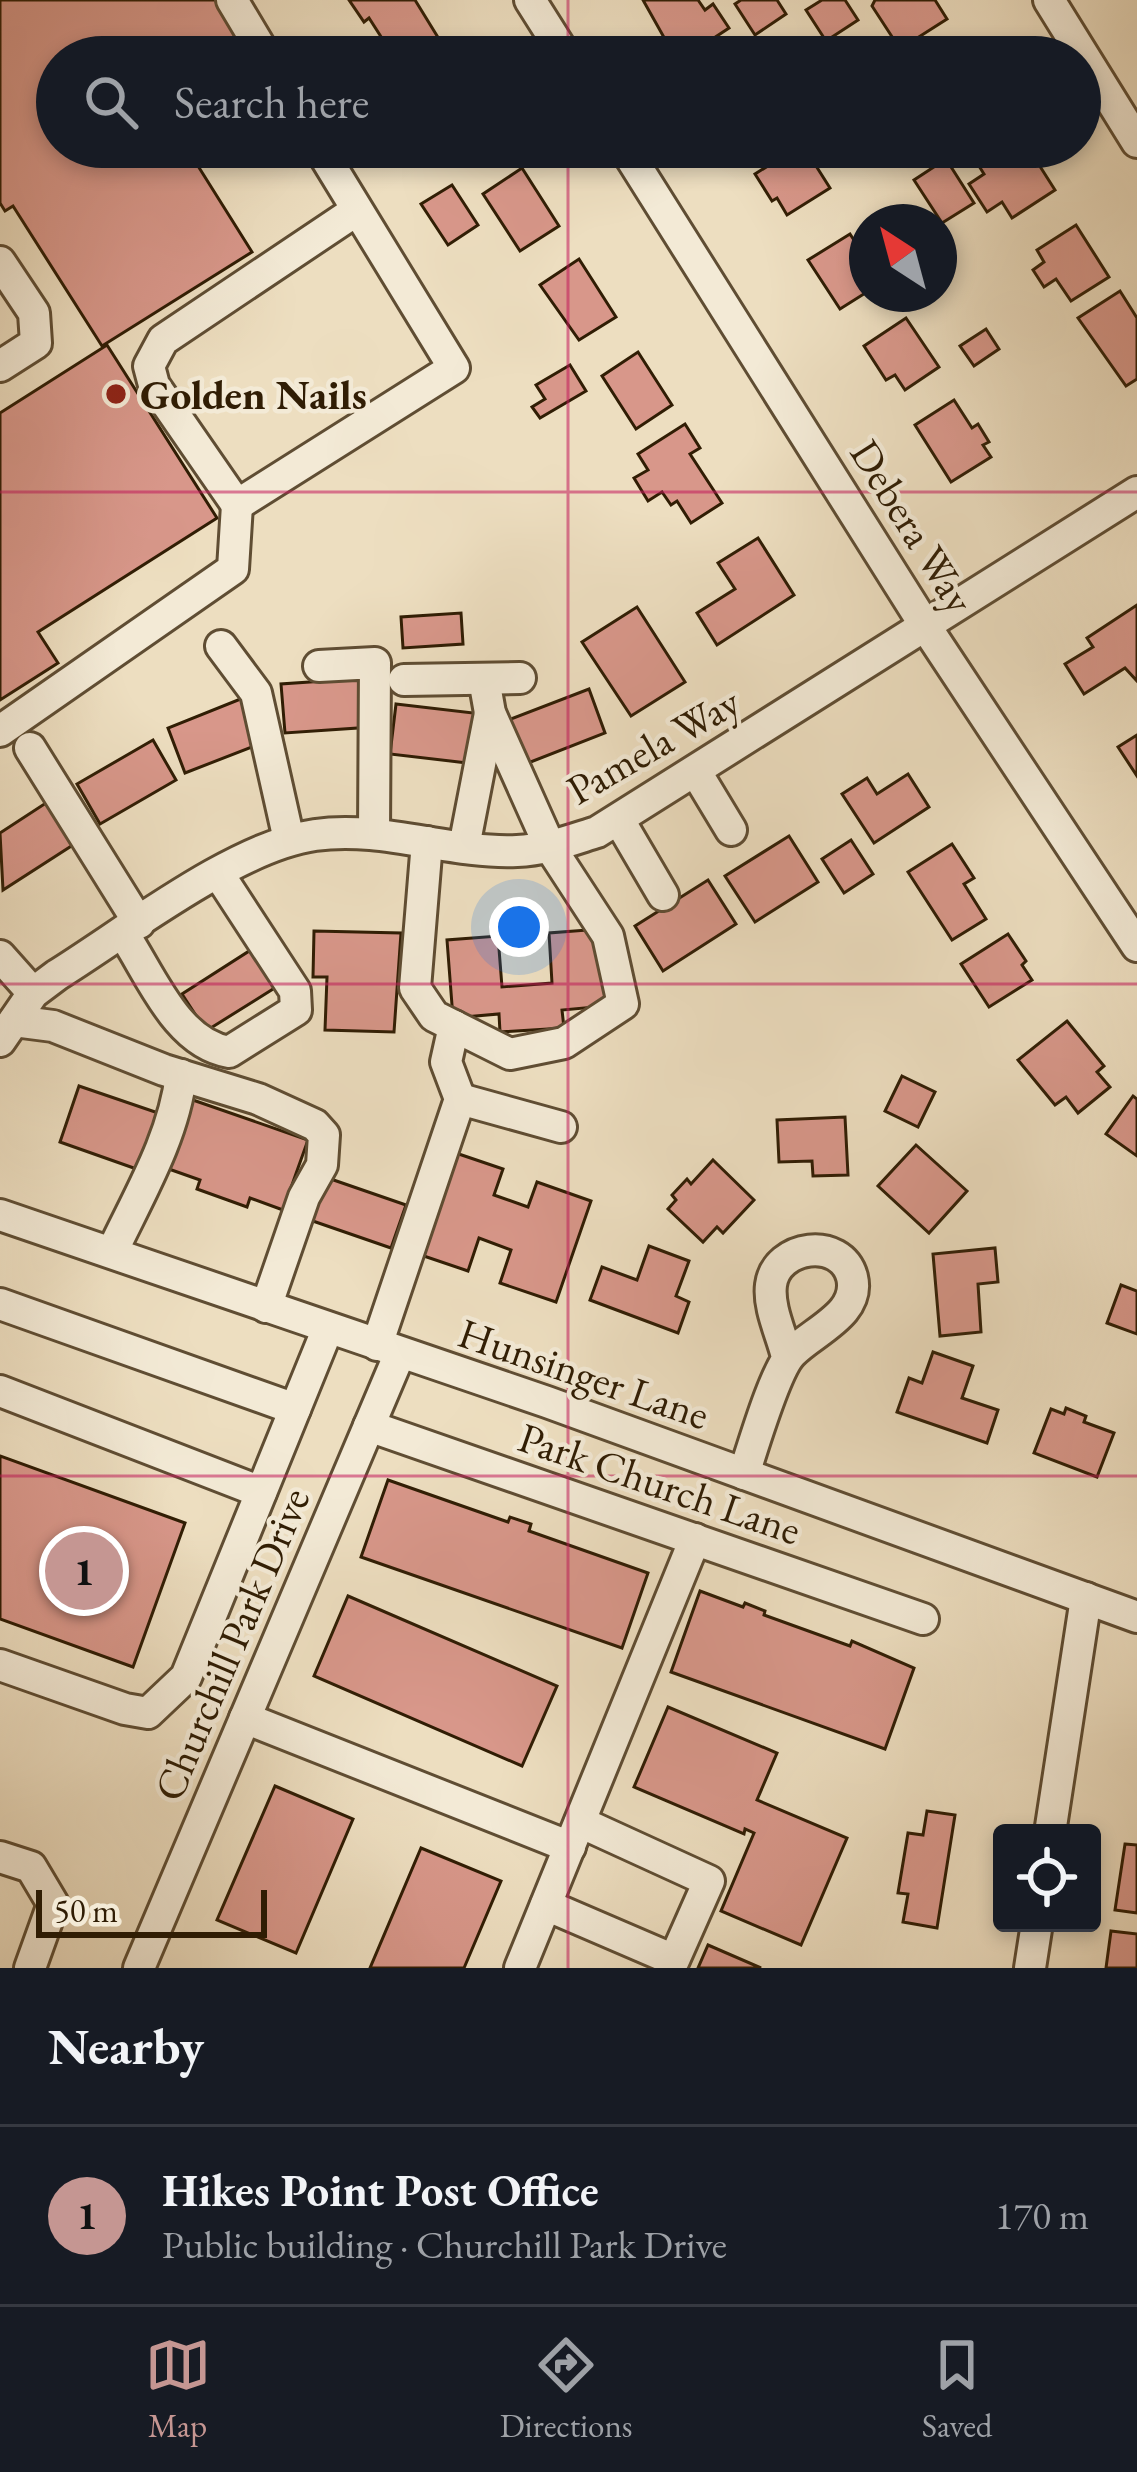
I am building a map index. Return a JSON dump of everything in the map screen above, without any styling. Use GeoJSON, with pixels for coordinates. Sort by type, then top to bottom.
{"type":"FeatureCollection","features":[{"type":"Feature","properties":{"kind":"street"},"geometry":{"type":"LineString","coordinates":[[232,0],[253,36]]}},
{"type":"Feature","properties":{"kind":"street"},"geometry":{"type":"LineString","coordinates":[[530,0],[553,36]]}},
{"type":"Feature","properties":{"kind":"street"},"geometry":{"type":"LineString","coordinates":[[1049,0],[1071,36]]}},
{"type":"Feature","properties":{"kind":"street"},"geometry":{"type":"LineString","coordinates":[[1101,84],[1137,142]]}},
{"type":"Feature","properties":{"kind":"street"},"geometry":{"type":"LineString","coordinates":[[237,506],[454,368],[332,168]]}},
{"type":"Feature","properties":{"kind":"street","name":"Debera Way"},"geometry":{"type":"LineString","coordinates":[[637,168],[926,627],[1137,946]]}},
{"type":"Feature","properties":{"kind":"street"},"geometry":{"type":"LineString","coordinates":[[0,731],[233,568],[237,506],[154,385],[149,366],[163,340],[357,210]]}},
{"type":"Feature","properties":{"kind":"street"},"geometry":{"type":"LineString","coordinates":[[0,262],[34,313],[36,343],[0,366]]}},
{"type":"Feature","properties":{"kind":"street","name":"Pamela Way"},"geometry":{"type":"LineString","coordinates":[[7,1031],[33,994],[218,873],[289,840],[320,834],[374,834],[517,851],[550,847],[597,832],[1137,492]]}},
{"type":"Feature","properties":{"kind":"street"},"geometry":{"type":"LineString","coordinates":[[221,646],[256,693],[289,840]]}},
{"type":"Feature","properties":{"kind":"street"},"geometry":{"type":"LineString","coordinates":[[319,666],[375,663],[374,834]]}},
{"type":"Feature","properties":{"kind":"street"},"geometry":{"type":"LineString","coordinates":[[404,680],[520,678]]}},
{"type":"Feature","properties":{"kind":"street"},"geometry":{"type":"LineString","coordinates":[[427,842],[415,988],[434,1016],[510,1054],[564,1043],[623,1004],[608,936],[550,847],[490,713],[484,679]]}},
{"type":"Feature","properties":{"kind":"street"},"geometry":{"type":"LineString","coordinates":[[464,847],[490,713]]}},
{"type":"Feature","properties":{"kind":"street"},"geometry":{"type":"LineString","coordinates":[[30,748],[188,1033],[208,1048],[229,1052],[296,1010],[296,991],[218,873]]}},
{"type":"Feature","properties":{"kind":"street"},"geometry":{"type":"LineString","coordinates":[[696,772],[731,830]]}},
{"type":"Feature","properties":{"kind":"street"},"geometry":{"type":"LineString","coordinates":[[619,820],[663,895]]}},
{"type":"Feature","properties":{"kind":"street"},"geometry":{"type":"LineString","coordinates":[[0,956],[33,994]]}},
{"type":"Feature","properties":{"kind":"street"},"geometry":{"type":"LineString","coordinates":[[7,1031],[53,1025],[258,1099],[315,1125],[324,1135],[322,1165],[304,1196],[266,1307]]}},
{"type":"Feature","properties":{"kind":"street"},"geometry":{"type":"LineString","coordinates":[[454,1026],[446,1062],[460,1099],[561,1127]]}},
{"type":"Feature","properties":{"kind":"street"},"geometry":{"type":"LineString","coordinates":[[112,1252],[178,1100],[181,1075]]}},
{"type":"Feature","properties":{"kind":"street","name":"Churchill Park Drive"},"geometry":{"type":"LineString","coordinates":[[151,1964],[245,1718],[369,1426],[460,1099]]}},
{"type":"Feature","properties":{"kind":"street","name":"Hunsinger Lane"},"geometry":{"type":"LineString","coordinates":[[0,1215],[743,1474],[1137,1618]]}},
{"type":"Feature","properties":{"kind":"street"},"geometry":{"type":"LineString","coordinates":[[0,1304],[295,1409]]}},
{"type":"Feature","properties":{"kind":"street"},"geometry":{"type":"LineString","coordinates":[[0,1665],[148,1713],[186,1677],[328,1328]]}},
{"type":"Feature","properties":{"kind":"street"},"geometry":{"type":"LineString","coordinates":[[743,1474],[787,1358]]}},
{"type":"Feature","properties":{"kind":"street"},"geometry":{"type":"LineString","coordinates":[[0,1391],[261,1492]]}},
{"type":"Feature","properties":{"kind":"street","name":"Park Church Lane"},"geometry":{"type":"LineString","coordinates":[[369,1426],[923,1619]]}},
{"type":"Feature","properties":{"kind":"street"},"geometry":{"type":"LineString","coordinates":[[520,1968],[695,1540]]}},
{"type":"Feature","properties":{"kind":"street"},"geometry":{"type":"LineString","coordinates":[[1052,1824],[1086,1598]]}},
{"type":"Feature","properties":{"kind":"street"},"geometry":{"type":"LineString","coordinates":[[245,1718],[709,1881],[674,1960],[546,1905]]}},
{"type":"Feature","properties":{"kind":"street"},"geometry":{"type":"LineString","coordinates":[[0,1858],[31,1867],[53,1904],[30,1968]]}},
{"type":"Feature","properties":{"kind":"street"},"geometry":{"type":"LineString","coordinates":[[1030,1968],[1036,1932]]}},
{"type":"Feature","properties":{"kind":"building"},"geometry":{"type":"Polygon","coordinates":[[[0,0],[219,0],[242,36],[36,36],[36,168],[199,168],[252,252],[102,346],[13,206],[5,211],[0,203],[0,0]]]}},
{"type":"Feature","properties":{"kind":"building"},"geometry":{"type":"Polygon","coordinates":[[[349,0],[415,0],[437,36],[381,36],[369,18],[364,22],[349,0]]]}},
{"type":"Feature","properties":{"kind":"building"},"geometry":{"type":"Polygon","coordinates":[[[643,0],[698,0],[705,10],[713,4],[729,28],[717,36],[663,36],[643,0]]]}},
{"type":"Feature","properties":{"kind":"building"},"geometry":{"type":"Polygon","coordinates":[[[777,0],[786,14],[755,35],[735,4],[777,0]]]}},
{"type":"Feature","properties":{"kind":"building"},"geometry":{"type":"Polygon","coordinates":[[[822,0],[845,0],[858,20],[834,36],[823,36],[806,10],[822,0]]]}},
{"type":"Feature","properties":{"kind":"building"},"geometry":{"type":"Polygon","coordinates":[[[875,0],[935,0],[947,19],[920,36],[892,36],[872,6],[875,0]]]}},
{"type":"Feature","properties":{"kind":"building"},"geometry":{"type":"Polygon","coordinates":[[[522,168],[559,226],[520,251],[483,194],[522,168]]]}},
{"type":"Feature","properties":{"kind":"building"},"geometry":{"type":"Polygon","coordinates":[[[765,168],[817,168],[830,188],[787,215],[755,174],[765,168]]]}},
{"type":"Feature","properties":{"kind":"building"},"geometry":{"type":"Polygon","coordinates":[[[932,168],[952,168],[974,203],[957,214],[957,204],[930,204],[914,180],[932,168]]]}},
{"type":"Feature","properties":{"kind":"building"},"geometry":{"type":"Polygon","coordinates":[[[980,168],[1041,168],[1055,190],[1012,218],[1002,202],[987,212],[969,184],[984,174],[980,168]]]}},
{"type":"Feature","properties":{"kind":"building"},"geometry":{"type":"Polygon","coordinates":[[[452,185],[478,225],[448,245],[421,204],[452,185]]]}},
{"type":"Feature","properties":{"kind":"building"},"geometry":{"type":"Polygon","coordinates":[[[1076,225],[1109,277],[1071,301],[1056,279],[1044,287],[1033,270],[1044,262],[1037,250],[1076,225]]]}},
{"type":"Feature","properties":{"kind":"building"},"geometry":{"type":"Polygon","coordinates":[[[849,235],[849,303],[840,309],[808,260],[849,235]]]}},
{"type":"Feature","properties":{"kind":"building"},"geometry":{"type":"Polygon","coordinates":[[[579,259],[616,317],[579,340],[540,285],[579,259]]]}},
{"type":"Feature","properties":{"kind":"building"},"geometry":{"type":"Polygon","coordinates":[[[1120,291],[1137,318],[1137,379],[1126,386],[1078,318],[1120,291]]]}},
{"type":"Feature","properties":{"kind":"building"},"geometry":{"type":"Polygon","coordinates":[[[906,318],[939,367],[905,390],[895,375],[886,380],[864,346],[906,318]]]}},
{"type":"Feature","properties":{"kind":"building"},"geometry":{"type":"Polygon","coordinates":[[[986,329],[999,349],[974,366],[960,346],[986,329]]]}},
{"type":"Feature","properties":{"kind":"building"},"geometry":{"type":"Polygon","coordinates":[[[107,345],[217,518],[38,632],[58,663],[0,700],[0,413],[107,345]]]}},
{"type":"Feature","properties":{"kind":"building"},"geometry":{"type":"Polygon","coordinates":[[[638,352],[672,405],[636,429],[602,376],[638,352]]]}},
{"type":"Feature","properties":{"kind":"building"},"geometry":{"type":"Polygon","coordinates":[[[570,365],[586,391],[540,418],[532,407],[545,399],[536,385],[570,365]]]}},
{"type":"Feature","properties":{"kind":"building"},"geometry":{"type":"Polygon","coordinates":[[[954,400],[972,428],[978,424],[989,442],[983,445],[991,457],[951,482],[915,425],[954,400]]]}},
{"type":"Feature","properties":{"kind":"building"},"geometry":{"type":"Polygon","coordinates":[[[685,424],[700,448],[690,454],[722,503],[691,523],[677,501],[671,505],[662,492],[648,501],[634,478],[648,470],[638,454],[685,424]]]}},
{"type":"Feature","properties":{"kind":"building"},"geometry":{"type":"Polygon","coordinates":[[[758,538],[794,595],[717,645],[697,613],[735,589],[718,563],[758,538]]]}},
{"type":"Feature","properties":{"kind":"building"},"geometry":{"type":"Polygon","coordinates":[[[1137,605],[1137,681],[1125,668],[1084,694],[1065,664],[1093,647],[1087,638],[1137,605]]]}},
{"type":"Feature","properties":{"kind":"building"},"geometry":{"type":"Polygon","coordinates":[[[637,607],[685,682],[631,716],[582,642],[637,607]]]}},
{"type":"Feature","properties":{"kind":"building"},"geometry":{"type":"Polygon","coordinates":[[[461,613],[463,644],[403,648],[401,617],[461,613]]]}},
{"type":"Feature","properties":{"kind":"building"},"geometry":{"type":"Polygon","coordinates":[[[368,678],[372,727],[285,733],[281,684],[368,678]]]}},
{"type":"Feature","properties":{"kind":"building"},"geometry":{"type":"Polygon","coordinates":[[[589,689],[605,733],[523,765],[506,721],[589,689]]]}},
{"type":"Feature","properties":{"kind":"building"},"geometry":{"type":"Polygon","coordinates":[[[248,696],[267,741],[185,773],[168,728],[248,696]]]}},
{"type":"Feature","properties":{"kind":"building"},"geometry":{"type":"Polygon","coordinates":[[[396,704],[482,714],[476,764],[390,754],[396,704]]]}},
{"type":"Feature","properties":{"kind":"building"},"geometry":{"type":"Polygon","coordinates":[[[1137,735],[1137,776],[1118,747],[1137,735]]]}},
{"type":"Feature","properties":{"kind":"building"},"geometry":{"type":"Polygon","coordinates":[[[153,740],[176,780],[100,824],[77,784],[153,740]]]}},
{"type":"Feature","properties":{"kind":"building"},"geometry":{"type":"Polygon","coordinates":[[[908,774],[929,807],[874,843],[842,794],[867,778],[877,794],[908,774]]]}},
{"type":"Feature","properties":{"kind":"building"},"geometry":{"type":"Polygon","coordinates":[[[49,801],[76,843],[3,890],[0,833],[49,801]]]}},
{"type":"Feature","properties":{"kind":"building"},"geometry":{"type":"Polygon","coordinates":[[[789,836],[818,882],[755,922],[725,876],[789,836]]]}},
{"type":"Feature","properties":{"kind":"building"},"geometry":{"type":"Polygon","coordinates":[[[851,840],[873,874],[844,893],[822,859],[851,840]]]}},
{"type":"Feature","properties":{"kind":"building"},"geometry":{"type":"Polygon","coordinates":[[[952,844],[974,878],[964,884],[986,919],[952,940],[908,872],[952,844]]]}},
{"type":"Feature","properties":{"kind":"building"},"geometry":{"type":"Polygon","coordinates":[[[708,880],[736,924],[663,971],[635,926],[708,880]]]}},
{"type":"Feature","properties":{"kind":"building"},"geometry":{"type":"Polygon","coordinates":[[[600,929],[606,1006],[562,1010],[564,1028],[500,1032],[499,1014],[453,1018],[447,940],[498,936],[502,987],[552,983],[549,933],[600,929]]]}},
{"type":"Feature","properties":{"kind":"building"},"geometry":{"type":"Polygon","coordinates":[[[314,931],[401,933],[394,1032],[325,1030],[327,977],[313,977],[314,931]]]}},
{"type":"Feature","properties":{"kind":"building"},"geometry":{"type":"Polygon","coordinates":[[[1008,934],[1032,980],[989,1007],[961,964],[1008,934]]]}},
{"type":"Feature","properties":{"kind":"building"},"geometry":{"type":"Polygon","coordinates":[[[257,946],[281,984],[206,1031],[182,994],[257,946]]]}},
{"type":"Feature","properties":{"kind":"building"},"geometry":{"type":"Polygon","coordinates":[[[1067,1021],[1104,1066],[1097,1072],[1110,1087],[1078,1113],[1066,1097],[1055,1105],[1018,1060],[1067,1021]]]}},
{"type":"Feature","properties":{"kind":"building"},"geometry":{"type":"Polygon","coordinates":[[[902,1076],[935,1092],[918,1127],[885,1111],[902,1076]]]}},
{"type":"Feature","properties":{"kind":"building"},"geometry":{"type":"Polygon","coordinates":[[[79,1086],[164,1115],[145,1172],[60,1142],[79,1086]]]}},
{"type":"Feature","properties":{"kind":"building"},"geometry":{"type":"Polygon","coordinates":[[[1133,1096],[1137,1099],[1137,1156],[1106,1134],[1133,1096]]]}},
{"type":"Feature","properties":{"kind":"building"},"geometry":{"type":"Polygon","coordinates":[[[190,1099],[308,1140],[283,1210],[250,1198],[247,1207],[197,1189],[200,1180],[166,1168],[190,1099]]]}},
{"type":"Feature","properties":{"kind":"building"},"geometry":{"type":"Polygon","coordinates":[[[845,1117],[848,1175],[813,1176],[812,1161],[779,1162],[777,1120],[845,1117]]]}},
{"type":"Feature","properties":{"kind":"building"},"geometry":{"type":"Polygon","coordinates":[[[916,1145],[967,1191],[929,1233],[878,1186],[916,1145]]]}},
{"type":"Feature","properties":{"kind":"building"},"geometry":{"type":"Polygon","coordinates":[[[447,1150],[503,1169],[494,1195],[528,1207],[537,1182],[591,1201],[556,1302],[500,1283],[511,1250],[479,1238],[468,1271],[412,1252],[447,1150]]]}},
{"type":"Feature","properties":{"kind":"building"},"geometry":{"type":"Polygon","coordinates":[[[713,1160],[754,1200],[723,1233],[717,1227],[703,1242],[668,1209],[676,1200],[672,1195],[687,1179],[691,1184],[713,1160]]]}},
{"type":"Feature","properties":{"kind":"building"},"geometry":{"type":"Polygon","coordinates":[[[322,1176],[406,1205],[391,1248],[307,1219],[322,1176]]]}},
{"type":"Feature","properties":{"kind":"building"},"geometry":{"type":"Polygon","coordinates":[[[649,1246],[689,1261],[676,1296],[689,1302],[678,1333],[590,1300],[602,1267],[637,1280],[649,1246]]]}},
{"type":"Feature","properties":{"kind":"building"},"geometry":{"type":"Polygon","coordinates":[[[995,1248],[998,1282],[978,1284],[981,1332],[940,1336],[933,1254],[995,1248]]]}},
{"type":"Feature","properties":{"kind":"building"},"geometry":{"type":"Polygon","coordinates":[[[1121,1285],[1137,1291],[1137,1334],[1107,1323],[1121,1285]]]}},
{"type":"Feature","properties":{"kind":"building"},"geometry":{"type":"Polygon","coordinates":[[[933,1352],[973,1366],[962,1398],[998,1410],[987,1443],[897,1412],[909,1378],[922,1383],[933,1352]]]}},
{"type":"Feature","properties":{"kind":"building"},"geometry":{"type":"Polygon","coordinates":[[[1066,1408],[1086,1416],[1084,1422],[1114,1433],[1097,1477],[1034,1453],[1051,1409],[1064,1414],[1066,1408]]]}},
{"type":"Feature","properties":{"kind":"building"},"geometry":{"type":"Polygon","coordinates":[[[0,1456],[185,1523],[133,1667],[0,1619],[0,1456]]]}},
{"type":"Feature","properties":{"kind":"building"},"geometry":{"type":"Polygon","coordinates":[[[388,1480],[508,1522],[510,1517],[531,1524],[529,1531],[648,1573],[622,1648],[361,1557],[388,1480]]]}},
{"type":"Feature","properties":{"kind":"building"},"geometry":{"type":"Polygon","coordinates":[[[700,1591],[743,1607],[745,1603],[765,1611],[764,1615],[850,1646],[852,1641],[914,1668],[885,1749],[671,1672],[700,1591]]]}},
{"type":"Feature","properties":{"kind":"building"},"geometry":{"type":"Polygon","coordinates":[[[348,1596],[557,1686],[522,1766],[314,1676],[348,1596]]]}},
{"type":"Feature","properties":{"kind":"building"},"geometry":{"type":"Polygon","coordinates":[[[668,1707],[777,1753],[757,1800],[847,1838],[801,1945],[721,1911],[754,1833],[745,1829],[744,1834],[634,1787],[668,1707]]]}},
{"type":"Feature","properties":{"kind":"building"},"geometry":{"type":"Polygon","coordinates":[[[275,1786],[353,1819],[296,1953],[217,1920],[275,1786]]]}},
{"type":"Feature","properties":{"kind":"building"},"geometry":{"type":"Polygon","coordinates":[[[927,1811],[955,1815],[937,1928],[903,1922],[908,1894],[898,1893],[908,1833],[923,1835],[927,1811]]]}},
{"type":"Feature","properties":{"kind":"building"},"geometry":{"type":"Polygon","coordinates":[[[1125,1844],[1137,1845],[1137,1913],[1115,1910],[1125,1844]]]}},
{"type":"Feature","properties":{"kind":"building"},"geometry":{"type":"Polygon","coordinates":[[[421,1848],[501,1881],[464,1968],[370,1968],[421,1848]]]}},
{"type":"Feature","properties":{"kind":"building"},"geometry":{"type":"Polygon","coordinates":[[[1111,1931],[1137,1934],[1137,1968],[1106,1968],[1111,1931]]]}},
{"type":"Feature","properties":{"kind":"building"},"geometry":{"type":"Polygon","coordinates":[[[708,1945],[761,1968],[698,1968],[708,1945]]]}},
{"type":"Feature","properties":{"kind":"place","name":"Golden Nails"},"geometry":{"type":"Point","coordinates":[116,394]}},
{"type":"Feature","properties":{"kind":"place","name":"Hikes Point Post Office"},"geometry":{"type":"Point","coordinates":[84,1571]}}]}
